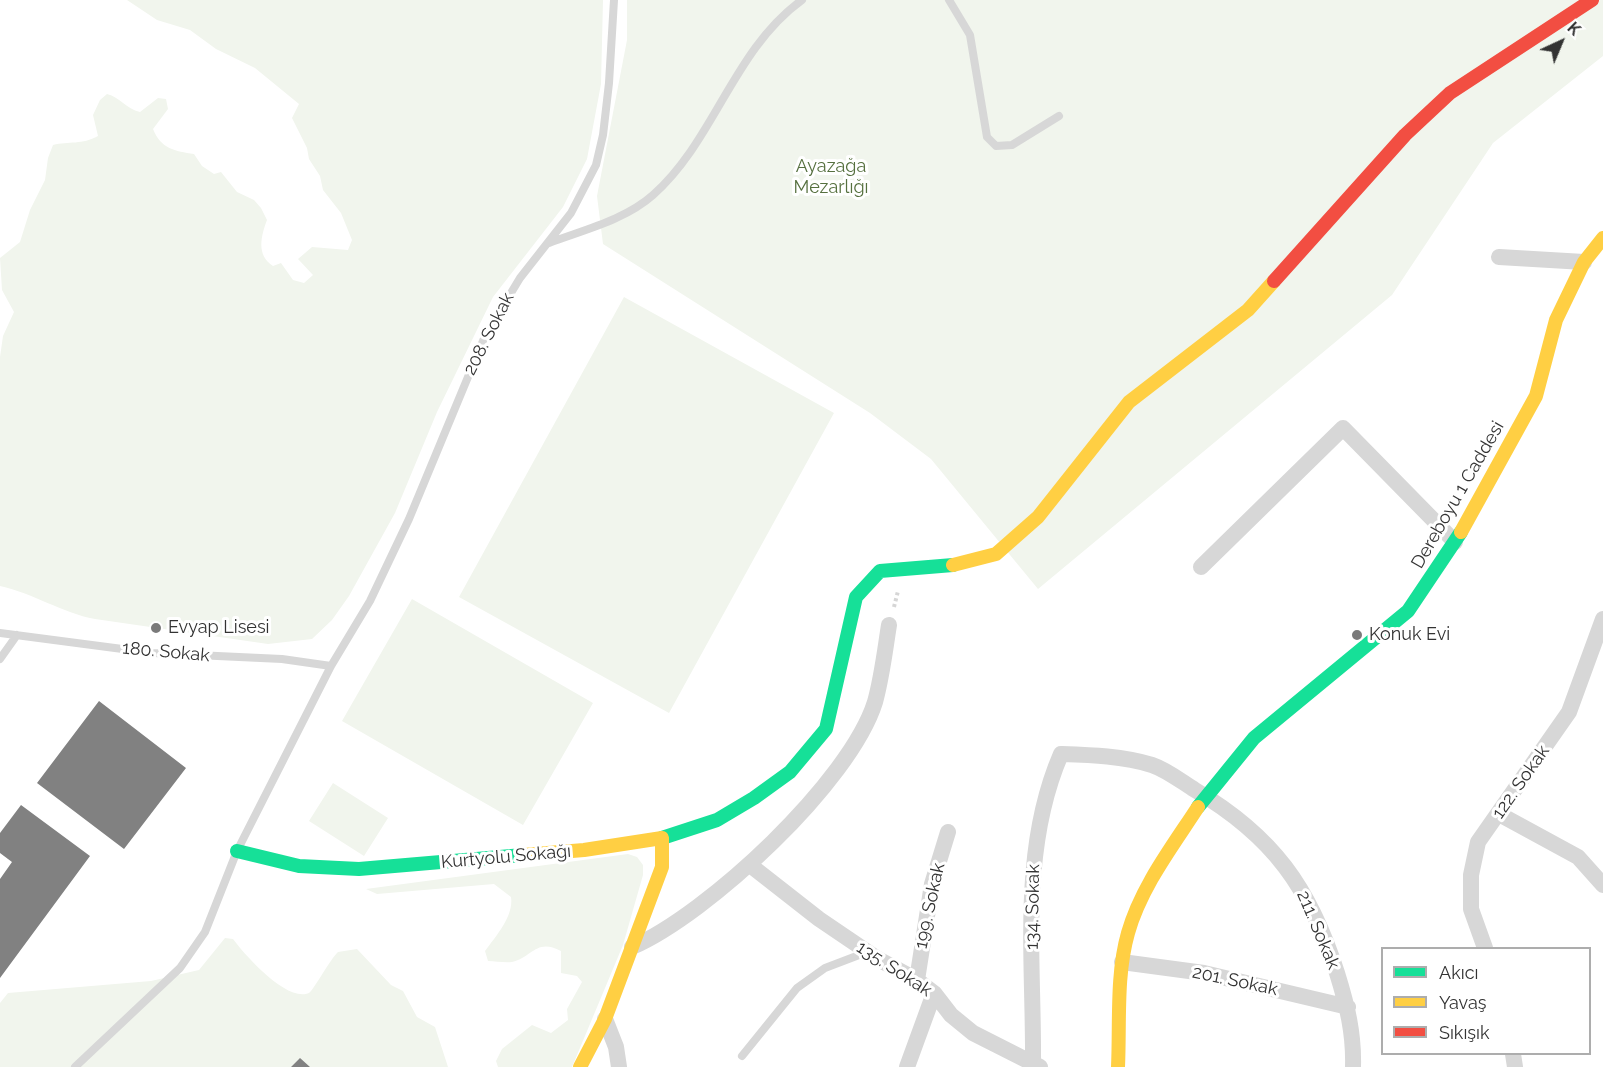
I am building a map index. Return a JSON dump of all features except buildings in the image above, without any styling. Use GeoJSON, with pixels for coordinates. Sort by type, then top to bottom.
{"type":"FeatureCollection","features":[{"type":"Feature","properties":{"kind":"street","name":"Kurtyolu Sokağı"},"geometry":{"type":"LineString","coordinates":[[237,851],[299,866],[359,869],[584,850],[662,838],[717,820],[790,772],[826,729],[856,597],[880,571],[965,564],[996,554],[1038,517],[1129,402],[1248,309],[1405,135],[1450,93],[1592,0]]}},
{"type":"Feature","properties":{"kind":"street","name":"Dereboyu 1 Caddesi"},"geometry":{"type":"LineString","coordinates":[[1118,1067],[1122,962],[1128,932],[1149,882],[1205,796],[1254,738],[1408,611],[1455,543],[1536,396],[1556,320],[1584,262],[1603,238]]}},
{"type":"Feature","properties":{"kind":"street"},"geometry":{"type":"LineString","coordinates":[[1499,257],[1584,262]]}},
{"type":"Feature","properties":{"kind":"street"},"geometry":{"type":"LineString","coordinates":[[1201,567],[1343,428],[1455,543]]}},
{"type":"Feature","properties":{"kind":"street","name":"122. Sokak"},"geometry":{"type":"LineString","coordinates":[[1485,947],[1470,909],[1471,875],[1478,842],[1569,712],[1603,619]]}},
{"type":"Feature","properties":{"kind":"street"},"geometry":{"type":"LineString","coordinates":[[632,947],[679,922],[750,865],[822,787],[862,730],[875,702],[889,625]]}},
{"type":"Feature","properties":{"kind":"street","name":"211. Sokak"},"geometry":{"type":"LineString","coordinates":[[1061,754],[1096,755],[1153,765],[1205,796],[1247,826],[1272,850],[1292,874],[1317,918],[1348,1007],[1352,1028],[1353,1067]]}},
{"type":"Feature","properties":{"kind":"street","name":"134. Sokak"},"geometry":{"type":"LineString","coordinates":[[1037,1066],[1031,917],[1034,848],[1048,785],[1061,754]]}},
{"type":"Feature","properties":{"kind":"street"},"geometry":{"type":"LineString","coordinates":[[1499,814],[1578,857],[1602,883]]}},
{"type":"Feature","properties":{"kind":"street","name":"199. Sokak"},"geometry":{"type":"LineString","coordinates":[[917,980],[932,884],[948,832]]}},
{"type":"Feature","properties":{"kind":"street"},"geometry":{"type":"LineString","coordinates":[[580,1067],[605,1019],[662,867],[662,838]]}},
{"type":"Feature","properties":{"kind":"street","name":"135. Sokak"},"geometry":{"type":"LineString","coordinates":[[750,865],[819,919],[867,952],[917,980],[934,993],[951,1016],[973,1033],[1037,1066]]}},
{"type":"Feature","properties":{"kind":"street","name":"201. Sokak"},"geometry":{"type":"LineString","coordinates":[[1122,962],[1204,973],[1348,1007]]}},
{"type":"Feature","properties":{"kind":"street"},"geometry":{"type":"LineString","coordinates":[[907,1067],[934,993]]}},
{"type":"Feature","properties":{"kind":"street"},"geometry":{"type":"LineString","coordinates":[[605,1019],[616,1047],[619,1067]]}},
{"type":"Feature","properties":{"kind":"lane","name":"208. Sokak"},"geometry":{"type":"LineString","coordinates":[[75,1067],[180,968],[205,932],[237,851],[332,666],[370,601],[409,519],[485,336],[510,291],[571,213],[596,165],[603,135],[609,83],[614,0]]}},
{"type":"Feature","properties":{"kind":"lane"},"geometry":{"type":"LineString","coordinates":[[549,243],[615,218],[652,195],[693,147],[729,84],[778,17],[802,0]]}},
{"type":"Feature","properties":{"kind":"lane"},"geometry":{"type":"LineString","coordinates":[[949,0],[970,35],[987,137],[996,146],[1012,145],[1059,116]]}},
{"type":"Feature","properties":{"kind":"lane","name":"180. Sokak"},"geometry":{"type":"LineString","coordinates":[[0,633],[153,653],[282,659],[332,666]]}},
{"type":"Feature","properties":{"kind":"lane"},"geometry":{"type":"LineString","coordinates":[[0,659],[16,635]]}},
{"type":"Feature","properties":{"kind":"lane"},"geometry":{"type":"LineString","coordinates":[[742,1056],[797,987],[825,968],[867,952]]}},
{"type":"Feature","properties":{"kind":"path"},"geometry":{"type":"LineString","coordinates":[[889,625],[904,569]]}},
{"type":"Feature","properties":{"kind":"green space"},"geometry":{"type":"Polygon","coordinates":[[[127,0],[603,0],[601,84],[587,159],[563,207],[493,297],[437,412],[395,513],[349,596],[332,620],[312,639],[268,644],[95,619],[0,586],[0,357],[3,336],[14,312],[2,290],[0,258],[20,242],[30,210],[45,180],[48,158],[53,145],[81,142],[98,136],[93,115],[100,100],[107,94],[140,112],[158,98],[166,99],[168,109],[153,129],[156,136],[169,148],[194,154],[202,166],[214,174],[221,172],[237,192],[254,200],[267,220],[261,245],[264,256],[273,266],[281,263],[293,280],[304,283],[313,275],[298,259],[312,247],[348,250],[352,240],[341,213],[323,190],[320,176],[309,159],[307,148],[292,118],[299,104],[255,68],[216,49],[190,30],[157,20],[127,0]]]}},
{"type":"Feature","properties":{"kind":"green space","name":"Ayazağa Mezarlığı"},"geometry":{"type":"Polygon","coordinates":[[[627,0],[1603,0],[1603,56],[1493,143],[1392,295],[1038,589],[931,459],[870,413],[603,244],[597,196],[627,40],[627,0]]]}},
{"type":"Feature","properties":{"kind":"green space"},"geometry":{"type":"Polygon","coordinates":[[[624,297],[834,413],[669,713],[459,597],[624,297]]]}},
{"type":"Feature","properties":{"kind":"green space"},"geometry":{"type":"Polygon","coordinates":[[[412,599],[593,703],[523,825],[342,721],[412,599]]]}},
{"type":"Feature","properties":{"kind":"green space"},"geometry":{"type":"Polygon","coordinates":[[[333,783],[388,818],[364,856],[309,821],[333,783]]]}},
{"type":"Feature","properties":{"kind":"green space"},"geometry":{"type":"Polygon","coordinates":[[[628,854],[637,857],[643,865],[643,875],[623,945],[572,1067],[498,1067],[496,1061],[502,1049],[532,1025],[551,1033],[568,1020],[567,1009],[582,982],[577,976],[561,973],[561,951],[553,948],[540,947],[512,962],[488,961],[485,951],[507,918],[511,897],[494,884],[377,894],[366,889],[628,854]]]}},
{"type":"Feature","properties":{"kind":"green space"},"geometry":{"type":"Polygon","coordinates":[[[225,938],[233,939],[256,965],[278,984],[289,991],[300,994],[311,991],[338,952],[357,949],[391,985],[403,991],[417,1017],[435,1027],[448,1067],[0,1067],[0,1003],[8,993],[151,981],[199,970],[225,938]]]}},
{"type":"Feature","properties":{"kind":"traffic: fast"},"geometry":{"type":"LineString","coordinates":[[1198,807],[1254,738],[1408,611],[1461,532]]}},
{"type":"Feature","properties":{"kind":"traffic: fast"},"geometry":{"type":"LineString","coordinates":[[662,838],[717,820],[754,798],[790,772],[826,729],[856,597],[880,571],[953,565]]}},
{"type":"Feature","properties":{"kind":"traffic: fast"},"geometry":{"type":"LineString","coordinates":[[237,851],[299,866],[359,869],[523,855]]}},
{"type":"Feature","properties":{"kind":"traffic: slow"},"geometry":{"type":"LineString","coordinates":[[1461,532],[1536,396],[1556,320],[1584,262],[1603,238]]}},
{"type":"Feature","properties":{"kind":"traffic: slow"},"geometry":{"type":"LineString","coordinates":[[953,565],[996,554],[1038,517],[1129,402],[1248,310],[1274,281]]}},
{"type":"Feature","properties":{"kind":"traffic: slow"},"geometry":{"type":"LineString","coordinates":[[1118,1067],[1120,982],[1128,933],[1149,883],[1198,807]]}},
{"type":"Feature","properties":{"kind":"traffic: slow"},"geometry":{"type":"LineString","coordinates":[[523,855],[584,850],[662,838],[662,867],[605,1019],[580,1067]]}},
{"type":"Feature","properties":{"kind":"traffic: jam"},"geometry":{"type":"LineString","coordinates":[[1274,281],[1405,135],[1450,93],[1592,0]]}},
{"type":"Feature","properties":{"kind":"place","name":"Evyap Lisesi"},"geometry":{"type":"Point","coordinates":[156,628]}},
{"type":"Feature","properties":{"kind":"place","name":"Konuk Evi"},"geometry":{"type":"Point","coordinates":[1357,635]}}]}
